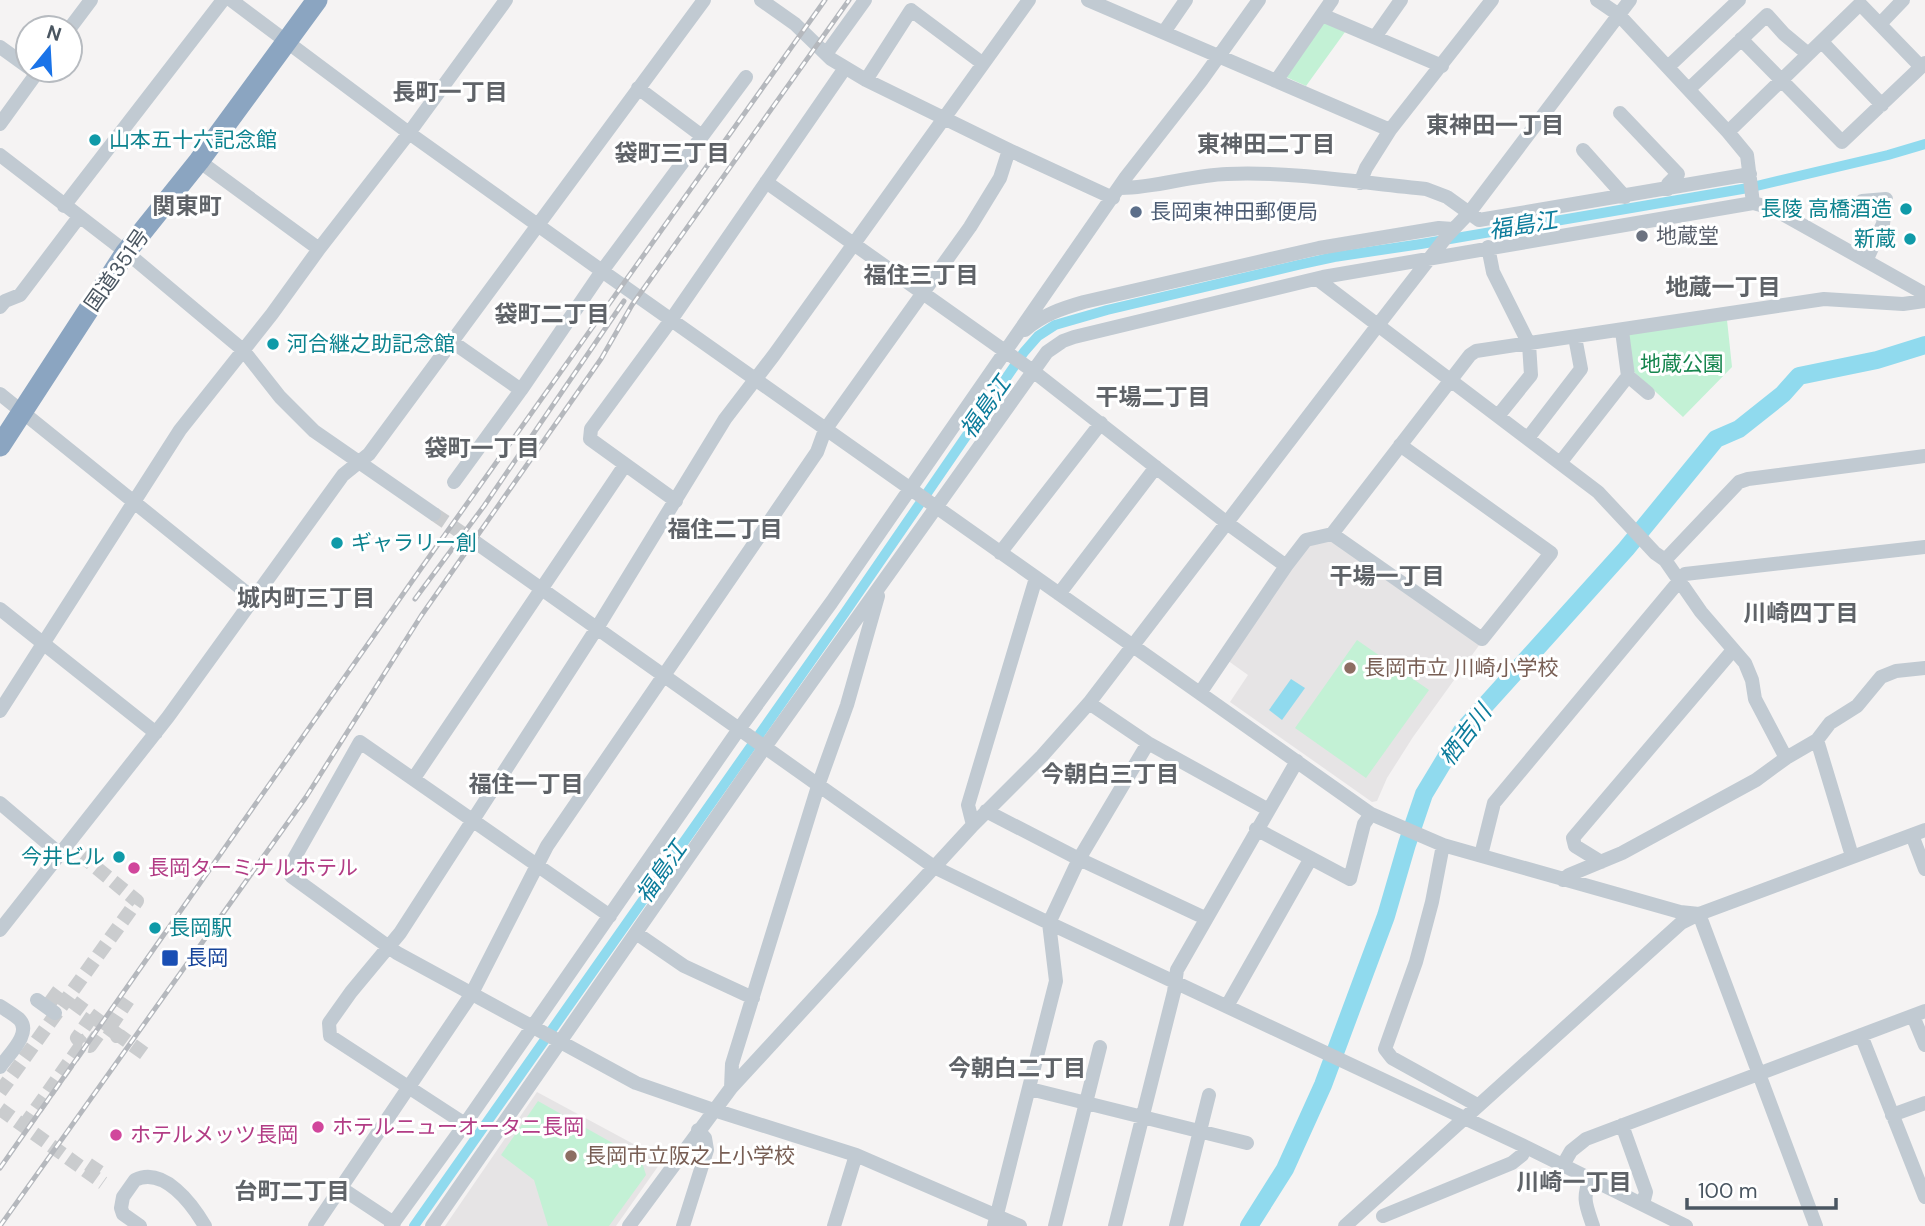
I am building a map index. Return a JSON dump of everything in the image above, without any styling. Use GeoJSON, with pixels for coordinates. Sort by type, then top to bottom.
{"type":"FeatureCollection","features":[{"type":"Feature","properties":{"kind":"highway","name":"国道351号"},"geometry":{"type":"LineString","coordinates":[[0,446],[126,252],[199,161],[317,0]]}},
{"type":"Feature","properties":{"kind":"street"},"geometry":{"type":"LineString","coordinates":[[64,206],[223,0]]}},
{"type":"Feature","properties":{"kind":"street"},"geometry":{"type":"LineString","coordinates":[[231,0],[537,225],[1375,816],[1440,844],[1680,912],[1699,914]]}},
{"type":"Feature","properties":{"kind":"street"},"geometry":{"type":"LineString","coordinates":[[0,711],[180,430],[272,314],[506,0]]}},
{"type":"Feature","properties":{"kind":"street"},"geometry":{"type":"LineString","coordinates":[[0,930],[156,733],[343,475],[369,454],[704,0]]}},
{"type":"Feature","properties":{"kind":"street"},"geometry":{"type":"LineString","coordinates":[[761,0],[795,24],[826,54],[866,80],[1009,150],[1117,193],[1194,177],[1256,173],[1433,190],[1479,220],[1750,176]]}},
{"type":"Feature","properties":{"kind":"street"},"geometry":{"type":"LineString","coordinates":[[826,54],[865,0]]}},
{"type":"Feature","properties":{"kind":"street"},"geometry":{"type":"LineString","coordinates":[[465,1124],[330,1036],[329,1023],[400,933],[597,628],[724,419],[755,380],[1029,0]]}},
{"type":"Feature","properties":{"kind":"street"},"geometry":{"type":"LineString","coordinates":[[1088,0],[1113,4],[1218,57],[1390,131]]}},
{"type":"Feature","properties":{"kind":"street"},"geometry":{"type":"LineString","coordinates":[[1164,32],[1186,0]]}},
{"type":"Feature","properties":{"kind":"street"},"geometry":{"type":"LineString","coordinates":[[341,1188],[393,1225],[535,1028],[610,916],[911,491],[1126,177],[1259,0]]}},
{"type":"Feature","properties":{"kind":"street"},"geometry":{"type":"LineString","coordinates":[[1276,81],[1332,0]]}},
{"type":"Feature","properties":{"kind":"street"},"geometry":{"type":"LineString","coordinates":[[1375,37],[1401,0]]}},
{"type":"Feature","properties":{"kind":"street"},"geometry":{"type":"LineString","coordinates":[[1360,183],[1366,168],[1390,131],[1492,0]]}},
{"type":"Feature","properties":{"kind":"street"},"geometry":{"type":"LineString","coordinates":[[1597,0],[1619,15],[1669,66],[1747,155],[1753,199]]}},
{"type":"Feature","properties":{"kind":"street"},"geometry":{"type":"LineString","coordinates":[[629,1226],[731,1088],[1089,703],[1630,0]]}},
{"type":"Feature","properties":{"kind":"street"},"geometry":{"type":"LineString","coordinates":[[1669,66],[1739,0]]}},
{"type":"Feature","properties":{"kind":"street"},"geometry":{"type":"LineString","coordinates":[[1880,24],[1903,0]]}},
{"type":"Feature","properties":{"kind":"street"},"geometry":{"type":"LineString","coordinates":[[1728,132],[1783,81],[1822,42],[1858,2],[1923,65],[1842,142],[1783,81],[1741,39]]}},
{"type":"Feature","properties":{"kind":"street"},"geometry":{"type":"LineString","coordinates":[[866,80],[911,10],[982,63]]}},
{"type":"Feature","properties":{"kind":"street"},"geometry":{"type":"LineString","coordinates":[[1322,15],[1442,66]]}},
{"type":"Feature","properties":{"kind":"street"},"geometry":{"type":"LineString","coordinates":[[1689,89],[1767,15],[1808,54]]}},
{"type":"Feature","properties":{"kind":"street"},"geometry":{"type":"LineString","coordinates":[[1822,42],[1882,105]]}},
{"type":"Feature","properties":{"kind":"street"},"geometry":{"type":"LineString","coordinates":[[676,501],[590,439],[591,429],[671,320],[845,68]]}},
{"type":"Feature","properties":{"kind":"street"},"geometry":{"type":"LineString","coordinates":[[454,482],[602,271],[746,77]]}},
{"type":"Feature","properties":{"kind":"street"},"geometry":{"type":"LineString","coordinates":[[0,124],[25,84]]}},
{"type":"Feature","properties":{"kind":"street"},"geometry":{"type":"LineString","coordinates":[[638,88],[702,136]]}},
{"type":"Feature","properties":{"kind":"street"},"geometry":{"type":"LineString","coordinates":[[1620,113],[1678,174],[1668,184],[1668,189]]}},
{"type":"Feature","properties":{"kind":"street"},"geometry":{"type":"LineString","coordinates":[[315,1226],[471,995],[547,846],[817,452],[825,430],[1000,178],[1009,150]]}},
{"type":"Feature","properties":{"kind":"street"},"geometry":{"type":"LineString","coordinates":[[1583,150],[1625,197]]}},
{"type":"Feature","properties":{"kind":"street"},"geometry":{"type":"LineString","coordinates":[[0,155],[126,252],[243,350],[295,414],[333,446],[433,514]]}},
{"type":"Feature","properties":{"kind":"street"},"geometry":{"type":"LineString","coordinates":[[199,161],[319,248]]}},
{"type":"Feature","properties":{"kind":"street"},"geometry":{"type":"LineString","coordinates":[[766,182],[923,292],[1010,349],[1030,369],[1286,566]]}},
{"type":"Feature","properties":{"kind":"street"},"geometry":{"type":"LineString","coordinates":[[432,1226],[556,1040],[636,933],[763,745],[883,581],[932,505],[1030,369],[1063,341],[1144,319],[1317,279],[1753,199],[1925,294]]}},
{"type":"Feature","properties":{"kind":"street"},"geometry":{"type":"LineString","coordinates":[[1862,201],[1886,199],[1883,224],[1866,261]]}},
{"type":"Feature","properties":{"kind":"street"},"geometry":{"type":"LineString","coordinates":[[0,307],[5,301],[20,295],[79,217]]}},
{"type":"Feature","properties":{"kind":"street"},"geometry":{"type":"LineString","coordinates":[[1010,349],[1041,318],[1059,309],[1084,302],[1319,248],[1439,228],[1450,233]]}},
{"type":"Feature","properties":{"kind":"street"},"geometry":{"type":"LineString","coordinates":[[1488,247],[1493,272],[1529,344],[1531,375],[1499,416]]}},
{"type":"Feature","properties":{"kind":"street"},"geometry":{"type":"LineString","coordinates":[[1317,279],[1528,438],[1608,502],[1660,556],[1701,612],[1745,663],[1752,680],[1755,699],[1786,758]]}},
{"type":"Feature","properties":{"kind":"street"},"geometry":{"type":"LineString","coordinates":[[1200,693],[1306,540],[1332,534],[1451,379],[1476,351],[1824,299],[1903,304],[1925,301]]}},
{"type":"Feature","properties":{"kind":"street"},"geometry":{"type":"LineString","coordinates":[[1622,331],[1628,376],[1648,393]]}},
{"type":"Feature","properties":{"kind":"street"},"geometry":{"type":"LineString","coordinates":[[1528,438],[1581,369],[1575,337]]}},
{"type":"Feature","properties":{"kind":"street"},"geometry":{"type":"LineString","coordinates":[[451,341],[521,390]]}},
{"type":"Feature","properties":{"kind":"street"},"geometry":{"type":"LineString","coordinates":[[1560,463],[1628,376]]}},
{"type":"Feature","properties":{"kind":"street"},"geometry":{"type":"LineString","coordinates":[[0,394],[253,598]]}},
{"type":"Feature","properties":{"kind":"street"},"geometry":{"type":"LineString","coordinates":[[1000,553],[1101,423]]}},
{"type":"Feature","properties":{"kind":"street"},"geometry":{"type":"LineString","coordinates":[[1332,534],[1482,639],[1551,553],[1400,445]]}},
{"type":"Feature","properties":{"kind":"street"},"geometry":{"type":"LineString","coordinates":[[1660,556],[1739,482],[1925,456]]}},
{"type":"Feature","properties":{"kind":"street"},"geometry":{"type":"LineString","coordinates":[[414,778],[625,465]]}},
{"type":"Feature","properties":{"kind":"street"},"geometry":{"type":"LineString","coordinates":[[1059,594],[1156,467]]}},
{"type":"Feature","properties":{"kind":"street"},"geometry":{"type":"LineString","coordinates":[[478,544],[934,867],[1590,1178],[1643,1204],[1661,1220],[1686,1226]]}},
{"type":"Feature","properties":{"kind":"street"},"geometry":{"type":"LineString","coordinates":[[1481,855],[1494,803],[1685,575],[1925,547]]}},
{"type":"Feature","properties":{"kind":"street"},"geometry":{"type":"LineString","coordinates":[[973,825],[968,805],[1036,578]]}},
{"type":"Feature","properties":{"kind":"street"},"geometry":{"type":"LineString","coordinates":[[731,1088],[732,1064],[819,783],[847,705],[883,581]]}},
{"type":"Feature","properties":{"kind":"street"},"geometry":{"type":"LineString","coordinates":[[0,610],[156,733]]}},
{"type":"Feature","properties":{"kind":"street"},"geometry":{"type":"LineString","coordinates":[[1601,862],[1575,846],[1573,838],[1733,650]]}},
{"type":"Feature","properties":{"kind":"street"},"geometry":{"type":"LineString","coordinates":[[1563,880],[1569,874],[1622,853],[1756,780],[1817,740],[1830,723],[1857,706],[1881,677],[1896,671],[1925,668]]}},
{"type":"Feature","properties":{"kind":"street"},"geometry":{"type":"LineString","coordinates":[[1089,703],[1148,743],[1268,809]]}},
{"type":"Feature","properties":{"kind":"street"},"geometry":{"type":"LineString","coordinates":[[1817,740],[1852,856]]}},
{"type":"Feature","properties":{"kind":"street"},"geometry":{"type":"LineString","coordinates":[[610,916],[471,822],[414,778],[360,742],[291,864],[290,876],[397,953],[636,1083],[856,1155],[995,1221],[1020,1226]]}},
{"type":"Feature","properties":{"kind":"street"},"geometry":{"type":"LineString","coordinates":[[995,1221],[1056,981],[1049,923],[1079,859],[1148,743]]}},
{"type":"Feature","properties":{"kind":"street"},"geometry":{"type":"LineString","coordinates":[[1115,1226],[1177,970],[1297,761]]}},
{"type":"Feature","properties":{"kind":"street"},"geometry":{"type":"LineString","coordinates":[[0,803],[60,854]]}},
{"type":"Feature","properties":{"kind":"street"},"geometry":{"type":"LineString","coordinates":[[986,811],[1079,859],[1205,918]]}},
{"type":"Feature","properties":{"kind":"street"},"geometry":{"type":"LineString","coordinates":[[1256,829],[1350,879],[1364,824],[1375,816]]}},
{"type":"Feature","properties":{"kind":"street"},"geometry":{"type":"LineString","coordinates":[[1345,1226],[1681,923],[1918,832],[1925,869]]}},
{"type":"Feature","properties":{"kind":"street"},"geometry":{"type":"LineString","coordinates":[[1440,844],[1432,902],[1416,962],[1385,1049],[1392,1058],[1478,1105]]}},
{"type":"Feature","properties":{"kind":"street"},"geometry":{"type":"LineString","coordinates":[[1227,1006],[1311,858]]}},
{"type":"Feature","properties":{"kind":"street"},"geometry":{"type":"LineString","coordinates":[[1699,914],[1816,1226]]}},
{"type":"Feature","properties":{"kind":"street"},"geometry":{"type":"LineString","coordinates":[[636,933],[684,966],[752,998]]}},
{"type":"Feature","properties":{"kind":"street"},"geometry":{"type":"LineString","coordinates":[[0,998],[27,1016],[29,1021],[23,1035],[0,1067]]}},
{"type":"Feature","properties":{"kind":"street"},"geometry":{"type":"LineString","coordinates":[[41,1000],[55,1013]]}},
{"type":"Feature","properties":{"kind":"street"},"geometry":{"type":"LineString","coordinates":[[0,1006],[20,1020],[23,1035]]}},
{"type":"Feature","properties":{"kind":"street"},"geometry":{"type":"LineString","coordinates":[[1563,1165],[1570,1151],[1577,1145],[1622,1125],[1919,1014],[1925,1045]]}},
{"type":"Feature","properties":{"kind":"street"},"geometry":{"type":"LineString","coordinates":[[1861,1035],[1925,1197]]}},
{"type":"Feature","properties":{"kind":"street"},"geometry":{"type":"LineString","coordinates":[[1055,1226],[1100,1047]]}},
{"type":"Feature","properties":{"kind":"street"},"geometry":{"type":"LineString","coordinates":[[1030,1089],[1247,1143]]}},
{"type":"Feature","properties":{"kind":"street"},"geometry":{"type":"LineString","coordinates":[[1176,1226],[1209,1095]]}},
{"type":"Feature","properties":{"kind":"street"},"geometry":{"type":"LineString","coordinates":[[1892,1115],[1925,1103]]}},
{"type":"Feature","properties":{"kind":"street"},"geometry":{"type":"LineString","coordinates":[[1622,1125],[1646,1192],[1643,1204]]}},
{"type":"Feature","properties":{"kind":"street"},"geometry":{"type":"LineString","coordinates":[[683,1226],[707,1150],[705,1138],[698,1130]]}},
{"type":"Feature","properties":{"kind":"street"},"geometry":{"type":"LineString","coordinates":[[1376,1197],[1385,1221],[1511,1163],[1522,1156],[1526,1147]]}},
{"type":"Feature","properties":{"kind":"street"},"geometry":{"type":"LineString","coordinates":[[834,1226],[856,1155]]}},
{"type":"Feature","properties":{"kind":"street"},"geometry":{"type":"LineString","coordinates":[[140,1226],[123,1214],[121,1203],[135,1180],[150,1175],[159,1178],[191,1203],[205,1226]]}},
{"type":"Feature","properties":{"kind":"street"},"geometry":{"type":"LineString","coordinates":[[1590,1178],[1584,1200],[1593,1226]]}},
{"type":"Feature","properties":{"kind":"shaded area","name":"長岡市立 川崎小学校"},"geometry":{"type":"Polygon","coordinates":[[[1333,540],[1480,644],[1413,737],[1387,778],[1377,801],[1372,802],[1230,702],[1248,675],[1227,660],[1306,546],[1333,540]]]}},
{"type":"Feature","properties":{"kind":"shaded area","name":"長岡市立阪之上小学校"},"geometry":{"type":"Polygon","coordinates":[[[537,1092],[639,1147],[659,1165],[616,1226],[445,1226],[537,1092]]]}},
{"type":"Feature","properties":{"kind":"green space"},"geometry":{"type":"Polygon","coordinates":[[[1323,22],[1345,32],[1306,86],[1286,77],[1323,22]]]}},
{"type":"Feature","properties":{"kind":"green space","name":"地蔵公園"},"geometry":{"type":"Polygon","coordinates":[[[1727,320],[1732,367],[1683,417],[1632,370],[1626,338],[1631,333],[1727,320]]]}},
{"type":"Feature","properties":{"kind":"green space"},"geometry":{"type":"Polygon","coordinates":[[[1357,640],[1429,690],[1366,778],[1295,728],[1357,640]]]}},
{"type":"Feature","properties":{"kind":"green space","name":"長岡市立阪之上小学校"},"geometry":{"type":"Polygon","coordinates":[[[538,1101],[641,1159],[646,1175],[609,1226],[548,1226],[534,1180],[501,1155],[538,1101]]]}},
{"type":"Feature","properties":{"kind":"water"},"geometry":{"type":"Polygon","coordinates":[[[1291,679],[1305,688],[1282,720],[1269,710],[1291,679]]]}},
{"type":"Feature","properties":{"kind":"waterway","name":"福島江"},"geometry":{"type":"LineString","coordinates":[[414,1226],[844,614],[1024,352],[1038,336],[1055,325],[1107,310],[1334,257],[1748,188],[1925,144]]}},
{"type":"Feature","properties":{"kind":"waterway","name":"栖吉川"},"geometry":{"type":"LineString","coordinates":[[1249,1226],[1285,1169],[1323,1085],[1386,916],[1424,794],[1462,731],[1626,549],[1716,439],[1739,429],[1783,394],[1799,376],[1877,360],[1925,345]]}},
{"type":"Feature","properties":{"kind":"tunnel"},"geometry":{"type":"LineString","coordinates":[[434,514],[478,544]]}},
{"type":"Feature","properties":{"kind":"tunnel"},"geometry":{"type":"LineString","coordinates":[[0,1092],[137,901],[82,856]]}},
{"type":"Feature","properties":{"kind":"tunnel"},"geometry":{"type":"LineString","coordinates":[[49,992],[64,1003]]}},
{"type":"Feature","properties":{"kind":"tunnel"},"geometry":{"type":"LineString","coordinates":[[110,1027],[128,1000]]}},
{"type":"Feature","properties":{"kind":"tunnel"},"geometry":{"type":"LineString","coordinates":[[73,1002],[118,1035]]}},
{"type":"Feature","properties":{"kind":"tunnel"},"geometry":{"type":"LineString","coordinates":[[92,1016],[77,1038],[82,1044],[90,1046],[105,1025],[113,1021]]}},
{"type":"Feature","properties":{"kind":"tunnel"},"geometry":{"type":"LineString","coordinates":[[116,1034],[145,1054]]}},
{"type":"Feature","properties":{"kind":"tunnel"},"geometry":{"type":"LineString","coordinates":[[24,1126],[82,1044]]}},
{"type":"Feature","properties":{"kind":"tunnel"},"geometry":{"type":"LineString","coordinates":[[0,1109],[103,1183]]}},
{"type":"Feature","properties":{"kind":"tunnel"},"geometry":{"type":"LineString","coordinates":[[90,1174],[98,1162]]}},
{"type":"Feature","properties":{"kind":"railway"},"geometry":{"type":"LineString","coordinates":[[0,1168],[825,0]]}},
{"type":"Feature","properties":{"kind":"railway"},"geometry":{"type":"LineString","coordinates":[[0,1226],[306,797],[421,616],[601,359],[632,305],[849,0]]}},
{"type":"Feature","properties":{"kind":"railway"},"geometry":{"type":"LineString","coordinates":[[415,599],[484,506],[624,301]]}},
{"type":"Feature","properties":{"kind":"place","name":"山本五十六記念館"},"geometry":{"type":"Point","coordinates":[95,140]}},
{"type":"Feature","properties":{"kind":"place","name":"長陵 高橋酒造"},"geometry":{"type":"Point","coordinates":[1906,209]}},
{"type":"Feature","properties":{"kind":"place","name":"長岡東神田郵便局"},"geometry":{"type":"Point","coordinates":[1136,212]}},
{"type":"Feature","properties":{"kind":"place","name":"地蔵堂"},"geometry":{"type":"Point","coordinates":[1642,236]}},
{"type":"Feature","properties":{"kind":"place","name":"新蔵"},"geometry":{"type":"Point","coordinates":[1910,239]}},
{"type":"Feature","properties":{"kind":"place","name":"河合継之助記念館"},"geometry":{"type":"Point","coordinates":[273,344]}},
{"type":"Feature","properties":{"kind":"place","name":"ギャラリー創"},"geometry":{"type":"Point","coordinates":[337,543]}},
{"type":"Feature","properties":{"kind":"place","name":"長岡市立 川崎小学校"},"geometry":{"type":"Point","coordinates":[1350,668]}},
{"type":"Feature","properties":{"kind":"place","name":"今井ビル"},"geometry":{"type":"Point","coordinates":[119,857]}},
{"type":"Feature","properties":{"kind":"place","name":"長岡ターミナルホテル"},"geometry":{"type":"Point","coordinates":[134,868]}},
{"type":"Feature","properties":{"kind":"place","name":"長岡駅"},"geometry":{"type":"Point","coordinates":[155,928]}},
{"type":"Feature","properties":{"kind":"place","name":"長岡"},"geometry":{"type":"Point","coordinates":[170,958]}},
{"type":"Feature","properties":{"kind":"place","name":"ホテルニューオータニ長岡"},"geometry":{"type":"Point","coordinates":[318,1127]}},
{"type":"Feature","properties":{"kind":"place","name":"ホテルメッツ長岡"},"geometry":{"type":"Point","coordinates":[116,1135]}},
{"type":"Feature","properties":{"kind":"place","name":"長岡市立阪之上小学校"},"geometry":{"type":"Point","coordinates":[571,1156]}},
{"type":"Feature","properties":{"kind":"district","name":"長町一丁目"},"geometry":{"type":"Point","coordinates":[450,92]}},
{"type":"Feature","properties":{"kind":"district","name":"東神田一丁目"},"geometry":{"type":"Point","coordinates":[1495,125]}},
{"type":"Feature","properties":{"kind":"district","name":"東神田二丁目"},"geometry":{"type":"Point","coordinates":[1266,144]}},
{"type":"Feature","properties":{"kind":"district","name":"袋町三丁目"},"geometry":{"type":"Point","coordinates":[672,153]}},
{"type":"Feature","properties":{"kind":"district","name":"関東町"},"geometry":{"type":"Point","coordinates":[187,206]}},
{"type":"Feature","properties":{"kind":"district","name":"福住三丁目"},"geometry":{"type":"Point","coordinates":[921,275]}},
{"type":"Feature","properties":{"kind":"district","name":"地蔵一丁目"},"geometry":{"type":"Point","coordinates":[1723,287]}},
{"type":"Feature","properties":{"kind":"district","name":"袋町二丁目"},"geometry":{"type":"Point","coordinates":[552,314]}},
{"type":"Feature","properties":{"kind":"district","name":"干場二丁目"},"geometry":{"type":"Point","coordinates":[1153,397]}},
{"type":"Feature","properties":{"kind":"district","name":"袋町一丁目"},"geometry":{"type":"Point","coordinates":[482,448]}},
{"type":"Feature","properties":{"kind":"district","name":"福住二丁目"},"geometry":{"type":"Point","coordinates":[725,529]}},
{"type":"Feature","properties":{"kind":"district","name":"干場一丁目"},"geometry":{"type":"Point","coordinates":[1387,576]}},
{"type":"Feature","properties":{"kind":"district","name":"城内町三丁目"},"geometry":{"type":"Point","coordinates":[306,598]}},
{"type":"Feature","properties":{"kind":"district","name":"川崎四丁目"},"geometry":{"type":"Point","coordinates":[1801,613]}},
{"type":"Feature","properties":{"kind":"district","name":"今朝白三丁目"},"geometry":{"type":"Point","coordinates":[1110,774]}},
{"type":"Feature","properties":{"kind":"district","name":"福住一丁目"},"geometry":{"type":"Point","coordinates":[526,784]}},
{"type":"Feature","properties":{"kind":"district","name":"今朝白二丁目"},"geometry":{"type":"Point","coordinates":[1017,1068]}},
{"type":"Feature","properties":{"kind":"district","name":"川崎一丁目"},"geometry":{"type":"Point","coordinates":[1574,1182]}},
{"type":"Feature","properties":{"kind":"district","name":"台町二丁目"},"geometry":{"type":"Point","coordinates":[292,1191]}}]}
